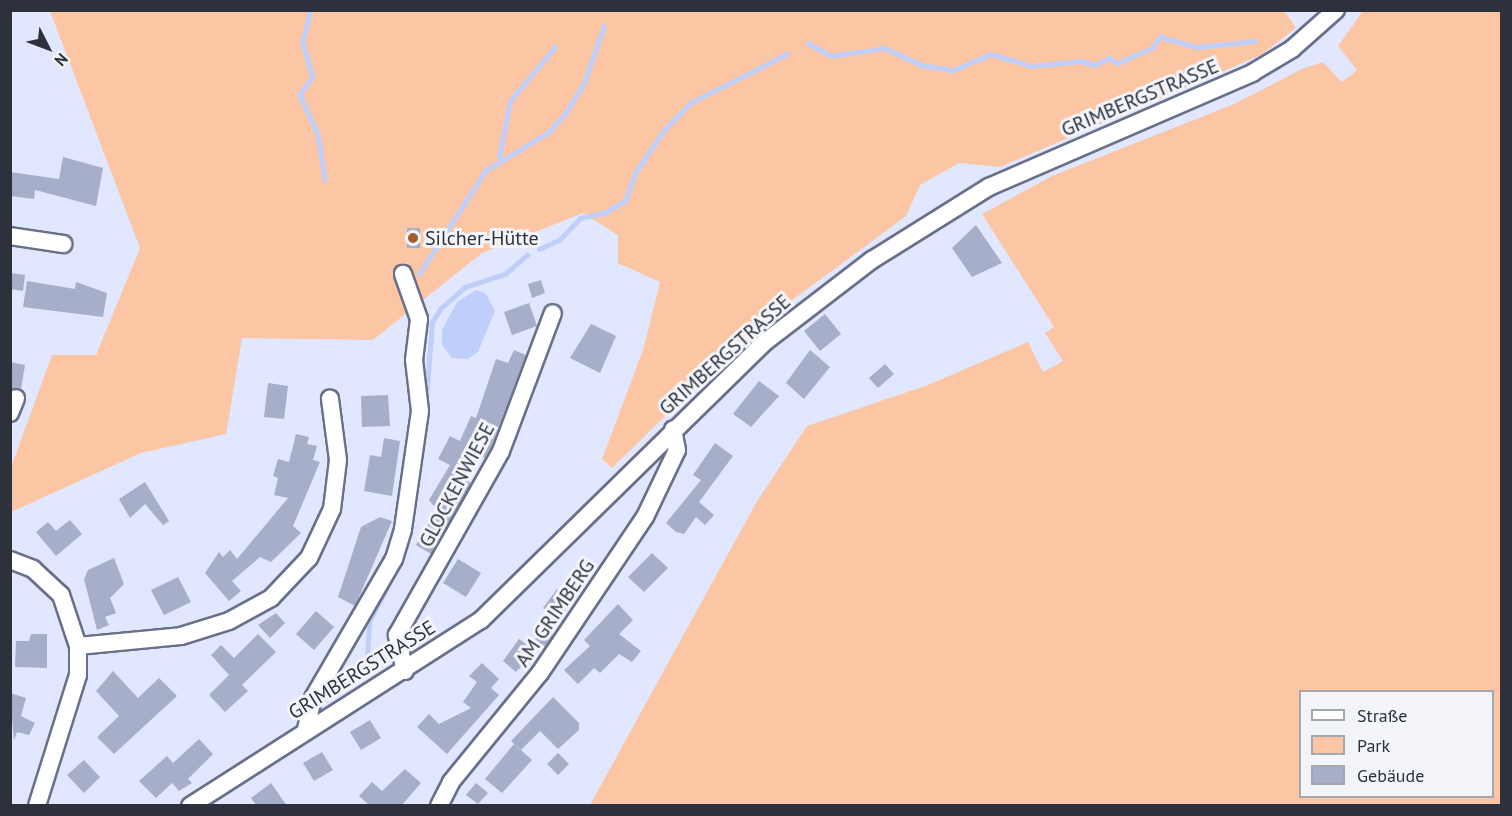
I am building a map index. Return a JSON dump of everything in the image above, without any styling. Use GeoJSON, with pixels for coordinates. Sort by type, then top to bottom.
{"type":"FeatureCollection","features":[{"type":"Feature","properties":{"kind":"street","name":"GRIMBERGSTRASSE"},"geometry":{"type":"LineString","coordinates":[[190,806],[306,729],[405,671],[514,592],[673,429],[765,342],[872,260],[957,205],[1097,138],[1251,73],[1292,49],[1336,10]]}},
{"type":"Feature","properties":{"kind":"street"},"geometry":{"type":"LineString","coordinates":[[10,236],[63,244]]}},
{"type":"Feature","properties":{"kind":"street"},"geometry":{"type":"LineString","coordinates":[[306,729],[313,698],[394,559],[403,529],[420,411],[414,360],[419,319],[403,274]]}},
{"type":"Feature","properties":{"kind":"street","name":"GLOCKENWIESE"},"geometry":{"type":"LineString","coordinates":[[405,671],[397,635],[501,451],[553,313]]}},
{"type":"Feature","properties":{"kind":"street"},"geometry":{"type":"LineString","coordinates":[[78,646],[181,636],[229,621],[271,598],[309,558],[332,509],[338,460],[330,399]]}},
{"type":"Feature","properties":{"kind":"street","name":"AM GRIMBERG"},"geometry":{"type":"LineString","coordinates":[[439,806],[451,782],[540,674],[645,517],[677,450],[673,429]]}},
{"type":"Feature","properties":{"kind":"street"},"geometry":{"type":"LineString","coordinates":[[10,560],[33,569],[61,595],[78,646],[78,675],[37,806]]}},
{"type":"Feature","properties":{"kind":"green space"},"geometry":{"type":"Polygon","coordinates":[[[1284,10],[1296,28],[1261,55],[1000,167],[959,163],[920,185],[906,216],[756,327],[612,468],[602,459],[643,350],[660,282],[618,263],[618,235],[583,213],[482,253],[373,340],[242,338],[226,434],[141,453],[11,512],[10,470],[52,355],[96,355],[140,248],[50,11],[1284,10]]]}},
{"type":"Feature","properties":{"kind":"green space"},"geometry":{"type":"Polygon","coordinates":[[[1363,11],[1501,11],[1501,805],[590,805],[756,503],[807,426],[928,385],[1028,342],[1043,372],[1063,361],[1045,333],[1054,327],[982,214],[1052,176],[1234,104],[1302,69],[1323,62],[1342,82],[1357,70],[1338,46],[1363,11]]]}},
{"type":"Feature","properties":{"kind":"water"},"geometry":{"type":"Polygon","coordinates":[[[476,290],[486,294],[495,311],[478,352],[468,359],[452,358],[442,345],[442,330],[457,302],[476,290]]]}},
{"type":"Feature","properties":{"kind":"building"},"geometry":{"type":"Polygon","coordinates":[[[63,157],[103,168],[96,206],[35,190],[34,199],[10,196],[10,172],[59,179],[63,157]]]}},
{"type":"Feature","properties":{"kind":"building"},"geometry":{"type":"Polygon","coordinates":[[[976,225],[1002,263],[972,277],[952,248],[976,225]]]}},
{"type":"Feature","properties":{"kind":"building","name":"Silcher-Hütte"},"geometry":{"type":"Polygon","coordinates":[[[407,228],[420,228],[420,248],[407,248],[407,228]]]}},
{"type":"Feature","properties":{"kind":"building"},"geometry":{"type":"Polygon","coordinates":[[[10,273],[25,275],[23,291],[10,289],[10,273]]]}},
{"type":"Feature","properties":{"kind":"building"},"geometry":{"type":"Polygon","coordinates":[[[541,280],[545,293],[532,298],[528,284],[541,280]]]}},
{"type":"Feature","properties":{"kind":"building"},"geometry":{"type":"Polygon","coordinates":[[[27,281],[75,289],[76,282],[107,293],[103,317],[23,307],[27,281]]]}},
{"type":"Feature","properties":{"kind":"building"},"geometry":{"type":"Polygon","coordinates":[[[529,303],[537,326],[512,335],[504,312],[529,303]]]}},
{"type":"Feature","properties":{"kind":"building"},"geometry":{"type":"Polygon","coordinates":[[[825,314],[841,334],[820,351],[804,331],[825,314]]]}},
{"type":"Feature","properties":{"kind":"building"},"geometry":{"type":"Polygon","coordinates":[[[591,324],[616,336],[600,373],[570,358],[591,324]]]}},
{"type":"Feature","properties":{"kind":"building"},"geometry":{"type":"Polygon","coordinates":[[[514,350],[526,355],[491,447],[485,458],[473,452],[460,477],[471,483],[431,554],[416,545],[437,510],[429,500],[450,465],[438,459],[450,436],[460,441],[471,416],[476,418],[496,359],[508,363],[514,350]]]}},
{"type":"Feature","properties":{"kind":"building"},"geometry":{"type":"Polygon","coordinates":[[[810,350],[830,367],[804,399],[786,383],[810,350]]]}},
{"type":"Feature","properties":{"kind":"building"},"geometry":{"type":"Polygon","coordinates":[[[10,362],[25,365],[21,389],[10,389],[10,362]]]}},
{"type":"Feature","properties":{"kind":"building"},"geometry":{"type":"Polygon","coordinates":[[[885,364],[894,374],[878,388],[869,378],[885,364]]]}},
{"type":"Feature","properties":{"kind":"building"},"geometry":{"type":"Polygon","coordinates":[[[759,381],[779,396],[751,427],[733,414],[759,381]]]}},
{"type":"Feature","properties":{"kind":"building"},"geometry":{"type":"Polygon","coordinates":[[[268,383],[288,386],[284,419],[264,417],[268,383]]]}},
{"type":"Feature","properties":{"kind":"building"},"geometry":{"type":"Polygon","coordinates":[[[388,395],[390,426],[362,427],[361,396],[388,395]]]}},
{"type":"Feature","properties":{"kind":"building"},"geometry":{"type":"Polygon","coordinates":[[[296,434],[309,437],[307,444],[317,446],[313,460],[320,462],[293,526],[301,533],[271,562],[260,557],[232,581],[241,591],[229,601],[205,573],[219,552],[223,557],[230,550],[237,559],[288,498],[274,495],[278,478],[273,476],[278,459],[289,462],[296,434]]]}},
{"type":"Feature","properties":{"kind":"building"},"geometry":{"type":"Polygon","coordinates":[[[384,438],[400,441],[392,496],[364,491],[370,455],[381,457],[384,438]]]}},
{"type":"Feature","properties":{"kind":"building"},"geometry":{"type":"Polygon","coordinates":[[[715,443],[733,456],[699,502],[714,515],[705,525],[696,517],[684,534],[676,532],[666,523],[701,480],[693,475],[715,443]]]}},
{"type":"Feature","properties":{"kind":"building"},"geometry":{"type":"Polygon","coordinates":[[[145,482],[169,521],[163,525],[145,504],[130,518],[119,499],[145,482]]]}},
{"type":"Feature","properties":{"kind":"building"},"geometry":{"type":"Polygon","coordinates":[[[380,517],[392,521],[355,606],[338,597],[361,527],[380,517]]]}},
{"type":"Feature","properties":{"kind":"building"},"geometry":{"type":"Polygon","coordinates":[[[70,520],[82,534],[56,556],[36,532],[48,522],[56,531],[70,520]]]}},
{"type":"Feature","properties":{"kind":"building"},"geometry":{"type":"Polygon","coordinates":[[[652,553],[668,568],[644,592],[628,577],[652,553]]]}},
{"type":"Feature","properties":{"kind":"building"},"geometry":{"type":"Polygon","coordinates":[[[114,558],[124,584],[110,598],[116,613],[105,617],[109,625],[97,630],[84,579],[88,570],[114,558]]]}},
{"type":"Feature","properties":{"kind":"building"},"geometry":{"type":"Polygon","coordinates":[[[458,559],[481,573],[466,597],[443,583],[458,559]]]}},
{"type":"Feature","properties":{"kind":"building"},"geometry":{"type":"Polygon","coordinates":[[[178,577],[191,602],[164,615],[151,590],[178,577]]]}},
{"type":"Feature","properties":{"kind":"building"},"geometry":{"type":"Polygon","coordinates":[[[557,589],[572,600],[558,619],[543,608],[557,589]]]}},
{"type":"Feature","properties":{"kind":"building"},"geometry":{"type":"Polygon","coordinates":[[[618,604],[633,620],[619,634],[641,651],[632,662],[619,654],[600,673],[594,668],[578,684],[564,670],[590,646],[584,640],[618,604]]]}},
{"type":"Feature","properties":{"kind":"building"},"geometry":{"type":"Polygon","coordinates":[[[316,611],[334,627],[314,650],[296,634],[316,611]]]}},
{"type":"Feature","properties":{"kind":"building"},"geometry":{"type":"Polygon","coordinates":[[[276,613],[285,623],[270,638],[258,625],[276,613]]]}},
{"type":"Feature","properties":{"kind":"building"},"geometry":{"type":"Polygon","coordinates":[[[544,628],[553,635],[545,647],[535,639],[544,628]]]}},
{"type":"Feature","properties":{"kind":"building"},"geometry":{"type":"Polygon","coordinates":[[[31,634],[47,634],[47,668],[15,667],[16,641],[29,641],[31,634]]]}},
{"type":"Feature","properties":{"kind":"building"},"geometry":{"type":"Polygon","coordinates":[[[258,634],[276,652],[242,685],[248,691],[225,712],[209,695],[229,675],[211,655],[221,645],[234,658],[258,634]]]}},
{"type":"Feature","properties":{"kind":"building"},"geometry":{"type":"Polygon","coordinates":[[[519,639],[535,651],[516,672],[503,661],[519,639]]]}},
{"type":"Feature","properties":{"kind":"building"},"geometry":{"type":"Polygon","coordinates":[[[482,663],[499,679],[491,688],[499,695],[447,754],[417,727],[429,714],[439,724],[471,708],[463,702],[477,682],[469,676],[482,663]]]}},
{"type":"Feature","properties":{"kind":"building"},"geometry":{"type":"Polygon","coordinates":[[[113,671],[138,698],[159,678],[177,696],[114,754],[97,737],[119,716],[96,691],[113,671]]]}},
{"type":"Feature","properties":{"kind":"building"},"geometry":{"type":"Polygon","coordinates":[[[10,693],[26,698],[21,716],[35,723],[29,735],[17,732],[14,741],[10,693]]]}},
{"type":"Feature","properties":{"kind":"building"},"geometry":{"type":"Polygon","coordinates":[[[553,697],[579,723],[579,730],[558,749],[540,731],[521,750],[511,741],[553,697]]]}},
{"type":"Feature","properties":{"kind":"building"},"geometry":{"type":"Polygon","coordinates":[[[370,720],[381,738],[361,750],[350,732],[370,720]]]}},
{"type":"Feature","properties":{"kind":"building"},"geometry":{"type":"Polygon","coordinates":[[[199,739],[213,754],[188,779],[192,783],[179,791],[172,783],[156,798],[139,781],[167,756],[173,763],[199,739]]]}},
{"type":"Feature","properties":{"kind":"building"},"geometry":{"type":"Polygon","coordinates":[[[514,744],[532,760],[502,793],[485,779],[514,744]]]}},
{"type":"Feature","properties":{"kind":"building"},"geometry":{"type":"Polygon","coordinates":[[[322,752],[333,770],[314,781],[303,763],[322,752]]]}},
{"type":"Feature","properties":{"kind":"building"},"geometry":{"type":"Polygon","coordinates":[[[558,753],[569,764],[558,775],[547,764],[558,753]]]}},
{"type":"Feature","properties":{"kind":"building"},"geometry":{"type":"Polygon","coordinates":[[[84,760],[100,777],[84,793],[67,775],[84,760]]]}},
{"type":"Feature","properties":{"kind":"building"},"geometry":{"type":"Polygon","coordinates":[[[405,769],[421,783],[401,806],[370,806],[359,796],[372,782],[382,791],[405,769]]]}},
{"type":"Feature","properties":{"kind":"building"},"geometry":{"type":"Polygon","coordinates":[[[271,783],[287,806],[257,806],[251,798],[271,783]]]}},
{"type":"Feature","properties":{"kind":"building"},"geometry":{"type":"Polygon","coordinates":[[[476,783],[488,793],[478,804],[466,795],[476,783]]]}},
{"type":"Feature","properties":{"kind":"waterway"},"geometry":{"type":"LineString","coordinates":[[311,10],[303,43],[313,77],[300,95],[318,134],[325,179]]}},
{"type":"Feature","properties":{"kind":"waterway"},"geometry":{"type":"LineString","coordinates":[[419,274],[485,171],[549,132],[567,111],[584,83],[604,26]]}},
{"type":"Feature","properties":{"kind":"waterway"},"geometry":{"type":"LineString","coordinates":[[808,43],[831,56],[885,48],[921,65],[954,70],[991,54],[1032,66],[1081,61],[1095,65],[1108,58],[1118,63],[1152,48],[1160,37],[1198,47],[1255,41]]}},
{"type":"Feature","properties":{"kind":"waterway"},"geometry":{"type":"LineString","coordinates":[[499,157],[510,101],[555,47]]}},
{"type":"Feature","properties":{"kind":"waterway"},"geometry":{"type":"LineString","coordinates":[[539,249],[559,240],[580,218],[604,213],[625,201],[635,173],[664,130],[690,103],[787,54]]}},
{"type":"Feature","properties":{"kind":"waterway"},"geometry":{"type":"LineString","coordinates":[[426,399],[432,322],[441,308],[465,287],[505,274],[527,255]]}},
{"type":"Feature","properties":{"kind":"waterway"},"geometry":{"type":"LineString","coordinates":[[367,660],[369,622],[392,577]]}},
{"type":"Feature","properties":{"kind":"place","name":"Silcher-Hütte"},"geometry":{"type":"Point","coordinates":[413,238]}}]}
